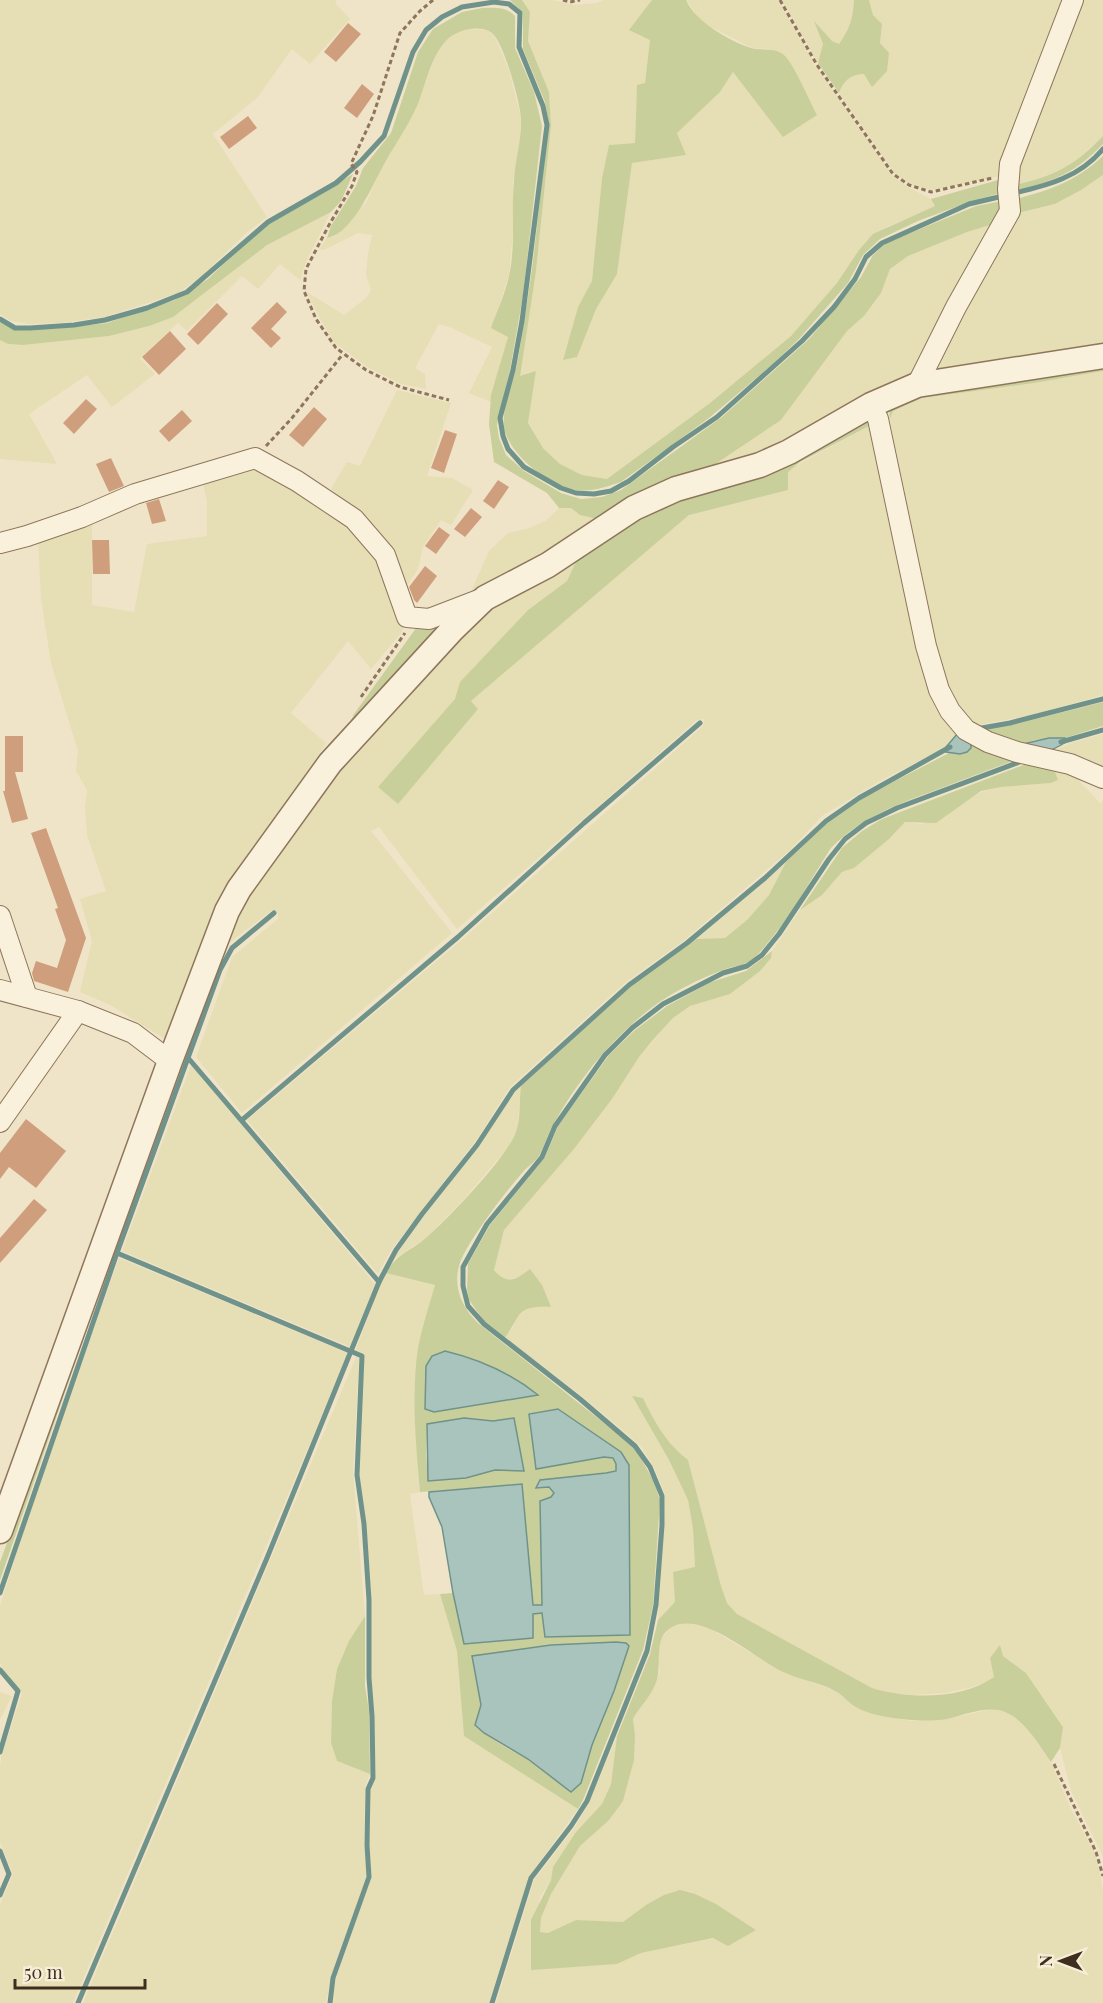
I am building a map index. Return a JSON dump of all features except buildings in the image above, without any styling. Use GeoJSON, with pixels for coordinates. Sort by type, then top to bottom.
{"type":"FeatureCollection","features":[{"type":"Feature","properties":{"kind":"street"},"geometry":{"type":"LineString","coordinates":[[917,385],[956,307],[1010,211],[1008,189],[1010,164],[1073,0]]}},
{"type":"Feature","properties":{"kind":"street"},"geometry":{"type":"LineString","coordinates":[[0,543],[82,517],[135,494],[255,458],[297,481],[354,519],[384,555],[407,617],[429,619],[485,598],[548,565],[634,508],[676,489],[769,461],[871,405],[917,385],[1103,356]]}},
{"type":"Feature","properties":{"kind":"street"},"geometry":{"type":"LineString","coordinates":[[871,405],[878,419],[926,646],[939,690],[950,711],[966,730],[988,742],[1017,752],[1070,764],[1103,778]]}},
{"type":"Feature","properties":{"kind":"street"},"geometry":{"type":"LineString","coordinates":[[0,1531],[170,1061],[227,911],[239,889],[330,763],[452,630],[485,598]]}},
{"type":"Feature","properties":{"kind":"street"},"geometry":{"type":"LineString","coordinates":[[0,916],[27,998]]}},
{"type":"Feature","properties":{"kind":"street"},"geometry":{"type":"LineString","coordinates":[[0,990],[78,1011],[133,1033],[170,1061]]}},
{"type":"Feature","properties":{"kind":"street"},"geometry":{"type":"LineString","coordinates":[[0,1122],[78,1011]]}},
{"type":"Feature","properties":{"kind":"path"},"geometry":{"type":"LineString","coordinates":[[433,0],[400,33],[373,116],[351,164],[357,171],[352,186],[328,225],[306,269],[304,291],[316,319],[336,348],[366,370],[400,387],[448,399]]}},
{"type":"Feature","properties":{"kind":"path"},"geometry":{"type":"LineString","coordinates":[[563,0],[570,2],[580,0]]}},
{"type":"Feature","properties":{"kind":"path"},"geometry":{"type":"LineString","coordinates":[[780,0],[817,65],[893,174],[909,185],[931,192],[1000,177],[1008,189]]}},
{"type":"Feature","properties":{"kind":"path"},"geometry":{"type":"LineString","coordinates":[[255,458],[292,418],[343,353]]}},
{"type":"Feature","properties":{"kind":"path"},"geometry":{"type":"LineString","coordinates":[[1054,1764],[1096,1852],[1103,1876]]}},
{"type":"Feature","properties":{"kind":"shaded area"},"geometry":{"type":"Polygon","coordinates":[[[0,0],[337,0],[335,3],[350,19],[310,64],[292,49],[257,98],[213,134],[267,217],[245,234],[202,276],[178,293],[105,317],[61,323],[29,324],[11,321],[0,314],[0,0]]]}},
{"type":"Feature","properties":{"kind":"shaded area"},"geometry":{"type":"Polygon","coordinates":[[[522,0],[552,0],[574,5],[597,3],[603,0],[652,0],[643,13],[650,40],[645,84],[637,86],[635,143],[609,145],[602,178],[592,282],[578,307],[563,360],[617,274],[632,163],[686,155],[677,133],[720,92],[733,72],[783,136],[769,49],[752,48],[709,26],[698,17],[686,0],[778,0],[815,65],[893,176],[931,199],[936,206],[887,227],[859,250],[838,283],[791,336],[710,403],[607,479],[582,475],[560,464],[543,448],[528,423],[536,371],[520,377],[520,366],[536,271],[551,126],[549,92],[528,41],[530,13],[522,0]]]}},
{"type":"Feature","properties":{"kind":"shaded area"},"geometry":{"type":"Polygon","coordinates":[[[782,0],[854,0],[853,18],[839,44],[832,41],[815,23],[823,44],[818,63],[782,0]]]}},
{"type":"Feature","properties":{"kind":"shaded area"},"geometry":{"type":"Polygon","coordinates":[[[869,0],[1070,0],[1000,176],[932,190],[909,184],[894,172],[839,93],[843,82],[856,74],[864,74],[889,53],[880,43],[882,24],[873,15],[869,0]]]}},
{"type":"Feature","properties":{"kind":"shaded area"},"geometry":{"type":"Polygon","coordinates":[[[1082,0],[1103,0],[1103,136],[1069,167],[1044,178],[1015,185],[1016,170],[1082,0]]]}},
{"type":"Feature","properties":{"kind":"shaded area"},"geometry":{"type":"Polygon","coordinates":[[[469,29],[486,30],[494,35],[509,70],[521,118],[520,142],[513,182],[514,220],[509,275],[492,328],[508,336],[491,402],[469,393],[492,347],[439,324],[415,368],[425,374],[426,389],[401,384],[367,367],[335,343],[307,292],[344,315],[366,298],[371,290],[366,275],[372,235],[358,233],[324,250],[319,249],[327,238],[335,236],[367,201],[378,176],[416,108],[442,43],[456,33],[469,29]]]}},
{"type":"Feature","properties":{"kind":"shaded area"},"geometry":{"type":"Polygon","coordinates":[[[1103,175],[1103,350],[928,376],[960,314],[1014,224],[1018,213],[1056,204],[1103,175]]]}},
{"type":"Feature","properties":{"kind":"shaded area"},"geometry":{"type":"Polygon","coordinates":[[[331,212],[306,262],[300,280],[280,264],[258,289],[242,276],[187,331],[178,323],[140,358],[155,374],[112,407],[87,375],[29,414],[57,464],[0,459],[0,340],[8,344],[23,345],[109,336],[149,326],[267,245],[331,212]]]}},
{"type":"Feature","properties":{"kind":"shaded area"},"geometry":{"type":"Polygon","coordinates":[[[1000,222],[914,380],[783,449],[687,483],[781,420],[847,331],[864,316],[881,293],[890,269],[908,256],[967,232],[1000,222]]]}},
{"type":"Feature","properties":{"kind":"shaded area"},"geometry":{"type":"Polygon","coordinates":[[[1103,371],[1103,695],[1032,715],[973,726],[961,715],[949,690],[936,648],[915,553],[890,419],[893,411],[922,398],[1103,371]]]}},
{"type":"Feature","properties":{"kind":"shaded area"},"geometry":{"type":"Polygon","coordinates":[[[397,390],[451,403],[427,476],[452,478],[473,490],[451,525],[441,520],[423,547],[418,569],[402,594],[362,517],[331,489],[347,462],[360,466],[397,390]]]}},
{"type":"Feature","properties":{"kind":"shaded area"},"geometry":{"type":"Polygon","coordinates":[[[871,425],[958,733],[946,747],[880,781],[822,816],[790,850],[682,942],[626,982],[510,1087],[477,1139],[391,1250],[378,1274],[247,1120],[458,943],[703,726],[704,719],[697,720],[457,929],[379,827],[371,831],[452,933],[242,1113],[196,1057],[232,957],[278,919],[278,913],[272,910],[224,947],[242,899],[336,770],[389,708],[496,604],[578,557],[567,581],[528,610],[460,682],[456,699],[379,787],[478,709],[471,701],[689,515],[724,505],[871,425]]]}},
{"type":"Feature","properties":{"kind":"shaded area"},"geometry":{"type":"Polygon","coordinates":[[[254,460],[327,506],[381,556],[406,621],[402,632],[371,669],[348,641],[291,713],[326,743],[285,807],[170,1042],[110,1005],[80,992],[92,941],[80,899],[106,891],[87,835],[85,808],[87,790],[76,771],[78,751],[51,663],[41,599],[38,539],[92,524],[92,605],[134,612],[147,544],[207,536],[207,502],[202,477],[254,460]]]}},
{"type":"Feature","properties":{"kind":"shaded area"},"geometry":{"type":"Polygon","coordinates":[[[559,508],[571,508],[580,515],[593,518],[601,526],[470,594],[489,551],[508,533],[530,528],[547,520],[559,508]]]}},
{"type":"Feature","properties":{"kind":"shaded area"},"geometry":{"type":"Polygon","coordinates":[[[1103,734],[1103,771],[1055,750],[1074,742],[1103,734]]]}},
{"type":"Feature","properties":{"kind":"shaded area"},"geometry":{"type":"Polygon","coordinates":[[[1055,772],[1071,772],[1101,804],[1103,799],[1103,1857],[1071,1791],[1060,1748],[1063,1726],[1026,1673],[1003,1656],[994,1677],[969,1688],[946,1693],[913,1695],[889,1693],[872,1688],[737,1614],[727,1603],[721,1586],[688,1460],[673,1448],[662,1434],[643,1398],[632,1397],[669,1460],[688,1500],[693,1529],[695,1567],[675,1602],[658,1620],[665,1495],[655,1469],[635,1441],[582,1396],[505,1338],[513,1327],[515,1318],[526,1309],[538,1306],[550,1307],[519,1277],[502,1278],[494,1269],[504,1230],[574,1149],[612,1099],[639,1057],[673,1018],[690,1006],[730,994],[771,958],[772,951],[800,910],[822,895],[842,872],[854,868],[889,839],[905,822],[922,824],[981,792],[1001,787],[1051,783],[1058,780],[1055,772]]]}},
{"type":"Feature","properties":{"kind":"shaded area"},"geometry":{"type":"Polygon","coordinates":[[[786,862],[769,895],[748,919],[725,938],[696,939],[786,862]]]}},
{"type":"Feature","properties":{"kind":"shaded area"},"geometry":{"type":"Polygon","coordinates":[[[191,1065],[375,1284],[350,1347],[122,1251],[191,1065]]]}},
{"type":"Feature","properties":{"kind":"shaded area"},"geometry":{"type":"Polygon","coordinates":[[[521,1086],[517,1131],[509,1146],[465,1198],[426,1238],[394,1259],[423,1214],[478,1146],[515,1091],[521,1086]]]}},
{"type":"Feature","properties":{"kind":"shaded area"},"geometry":{"type":"Polygon","coordinates":[[[119,1258],[348,1353],[73,2003],[0,2003],[0,1904],[13,1874],[0,1842],[0,1768],[1,1757],[22,1693],[0,1663],[0,1606],[42,1473],[119,1258]]]}},
{"type":"Feature","properties":{"kind":"shaded area"},"geometry":{"type":"Polygon","coordinates":[[[386,1273],[435,1285],[419,1347],[416,1372],[416,1440],[420,1492],[410,1494],[424,1595],[440,1594],[457,1651],[464,1736],[578,1809],[530,1875],[489,2003],[332,2003],[336,1978],[371,1877],[370,1789],[376,1778],[371,1676],[371,1599],[366,1524],[359,1475],[364,1355],[356,1350],[380,1283],[386,1273]]]}},
{"type":"Feature","properties":{"kind":"shaded area"},"geometry":{"type":"Polygon","coordinates":[[[356,1357],[359,1359],[353,1471],[365,1616],[349,1641],[337,1669],[332,1701],[331,1743],[337,1761],[370,1774],[365,1787],[364,1845],[367,1877],[331,1977],[326,2003],[83,2003],[356,1357]]]}},
{"type":"Feature","properties":{"kind":"shaded area"},"geometry":{"type":"Polygon","coordinates":[[[686,1623],[709,1628],[782,1671],[836,1691],[855,1707],[889,1717],[912,1721],[947,1719],[992,1709],[1006,1712],[1018,1720],[1029,1731],[1051,1762],[1070,1807],[1094,1852],[1103,1892],[1103,2003],[496,2003],[534,1880],[575,1827],[590,1800],[617,1736],[611,1784],[602,1804],[576,1832],[554,1867],[551,1880],[540,1898],[532,1946],[531,1969],[617,1964],[641,1953],[756,1930],[716,1904],[646,1905],[623,1922],[576,1920],[548,1933],[540,1932],[541,1918],[551,1894],[580,1846],[623,1801],[635,1735],[633,1719],[655,1686],[660,1671],[658,1659],[660,1641],[670,1627],[686,1623]]]}},
{"type":"Feature","properties":{"kind":"shaded area"},"geometry":{"type":"Polygon","coordinates":[[[0,1692],[12,1696],[0,1720],[0,1692]]]}},
{"type":"Feature","properties":{"kind":"green space"},"geometry":{"type":"Polygon","coordinates":[[[510,0],[522,0],[530,12],[528,41],[549,92],[551,126],[536,271],[520,376],[536,371],[528,423],[543,448],[560,464],[582,475],[607,479],[710,403],[791,336],[837,283],[859,250],[873,234],[935,206],[931,199],[998,180],[1005,188],[1004,192],[918,221],[880,239],[863,255],[848,283],[798,340],[709,418],[621,482],[588,490],[566,488],[532,468],[513,448],[504,427],[506,405],[517,362],[529,291],[549,124],[545,102],[523,49],[523,13],[510,0]]]}},
{"type":"Feature","properties":{"kind":"green space"},"geometry":{"type":"Polygon","coordinates":[[[652,0],[686,0],[690,8],[705,23],[723,35],[751,48],[782,54],[794,69],[817,115],[783,137],[733,72],[720,92],[677,133],[686,155],[632,163],[617,274],[596,309],[577,357],[563,360],[578,307],[592,281],[602,178],[609,145],[635,143],[637,85],[645,83],[650,40],[629,30],[652,0]]]}},
{"type":"Feature","properties":{"kind":"green space"},"geometry":{"type":"Polygon","coordinates":[[[854,0],[869,0],[873,15],[882,24],[880,43],[889,53],[887,71],[872,87],[864,74],[851,77],[839,93],[818,63],[823,44],[814,21],[832,41],[839,44],[850,23],[854,0]]]}},
{"type":"Feature","properties":{"kind":"green space"},"geometry":{"type":"Polygon","coordinates":[[[482,8],[504,9],[515,16],[515,48],[534,92],[542,126],[523,296],[510,370],[497,425],[499,438],[506,455],[524,471],[561,493],[581,499],[602,497],[621,490],[722,417],[809,339],[861,277],[873,255],[886,243],[976,206],[1007,200],[1000,222],[967,232],[908,256],[890,269],[881,293],[864,316],[847,331],[781,420],[687,483],[601,526],[593,518],[580,515],[571,508],[559,508],[547,493],[494,462],[489,424],[491,395],[508,337],[491,328],[511,264],[514,181],[521,118],[515,87],[506,60],[492,33],[475,28],[465,30],[449,38],[442,45],[436,54],[421,97],[362,206],[346,227],[327,238],[331,226],[356,186],[363,168],[391,133],[418,52],[433,29],[462,12],[482,8]]]}},
{"type":"Feature","properties":{"kind":"green space"},"geometry":{"type":"Polygon","coordinates":[[[1103,136],[1103,144],[1073,169],[1053,179],[1016,191],[1015,185],[1042,178],[1073,162],[1103,136]]]}},
{"type":"Feature","properties":{"kind":"green space"},"geometry":{"type":"Polygon","coordinates":[[[1103,156],[1103,175],[1081,190],[1055,204],[1018,213],[1016,199],[1062,184],[1083,172],[1103,156]]]}},
{"type":"Feature","properties":{"kind":"green space"},"geometry":{"type":"Polygon","coordinates":[[[353,174],[341,201],[331,212],[267,245],[173,317],[109,336],[23,345],[8,344],[0,340],[0,322],[15,330],[107,323],[175,300],[208,279],[259,230],[353,174]]]}},
{"type":"Feature","properties":{"kind":"green space"},"geometry":{"type":"Polygon","coordinates":[[[1103,361],[1103,371],[922,398],[893,411],[890,419],[892,407],[910,394],[1103,361]]]}},
{"type":"Feature","properties":{"kind":"green space"},"geometry":{"type":"Polygon","coordinates":[[[867,414],[871,425],[800,462],[788,472],[788,490],[689,515],[471,701],[478,709],[398,804],[378,787],[455,699],[460,682],[528,610],[567,581],[578,557],[656,508],[867,414]]]}},
{"type":"Feature","properties":{"kind":"green space"},"geometry":{"type":"Polygon","coordinates":[[[474,605],[340,747],[354,714],[419,624],[474,605]]]}},
{"type":"Feature","properties":{"kind":"green space"},"geometry":{"type":"Polygon","coordinates":[[[1103,702],[1103,726],[1065,738],[1035,740],[1023,744],[978,730],[1012,725],[1103,702]]]}},
{"type":"Feature","properties":{"kind":"green space"},"geometry":{"type":"Polygon","coordinates":[[[971,743],[1021,758],[868,819],[831,848],[785,920],[753,959],[681,989],[658,1003],[627,1028],[575,1089],[552,1127],[539,1156],[516,1180],[487,1218],[469,1245],[459,1266],[458,1290],[464,1304],[478,1323],[629,1443],[638,1453],[653,1480],[660,1500],[653,1606],[643,1650],[578,1809],[464,1736],[457,1651],[440,1594],[453,1593],[464,1644],[533,1638],[533,1614],[542,1613],[545,1637],[630,1635],[629,1465],[621,1452],[536,1469],[604,1457],[613,1458],[616,1464],[616,1471],[540,1480],[554,1493],[551,1497],[540,1501],[542,1605],[533,1605],[522,1484],[420,1492],[415,1420],[416,1366],[418,1348],[435,1285],[386,1273],[400,1256],[421,1242],[449,1216],[502,1156],[518,1127],[521,1086],[631,986],[696,939],[725,938],[748,919],[769,895],[786,862],[828,822],[860,799],[949,753],[960,754],[971,743]],[[426,1366],[426,1409],[434,1412],[538,1395],[517,1380],[426,1366]],[[464,1418],[427,1424],[428,1481],[466,1478],[495,1470],[524,1471],[493,1421],[464,1418]],[[472,1657],[481,1705],[475,1725],[487,1735],[526,1758],[581,1783],[592,1745],[472,1657]]]}},
{"type":"Feature","properties":{"kind":"green space"},"geometry":{"type":"Polygon","coordinates":[[[1026,764],[1055,772],[1058,780],[1051,783],[981,791],[936,823],[905,822],[889,839],[854,868],[842,872],[822,895],[800,910],[842,848],[862,831],[882,819],[1026,764]]]}},
{"type":"Feature","properties":{"kind":"green space"},"geometry":{"type":"Polygon","coordinates":[[[772,951],[771,958],[760,971],[730,994],[690,1006],[673,1018],[639,1057],[612,1099],[574,1149],[504,1230],[494,1270],[503,1278],[512,1279],[530,1269],[542,1285],[551,1307],[525,1310],[517,1318],[505,1338],[484,1321],[469,1300],[468,1264],[490,1225],[545,1157],[558,1126],[609,1055],[634,1031],[667,1006],[711,982],[746,971],[772,951]]]}},
{"type":"Feature","properties":{"kind":"green space"},"geometry":{"type":"Polygon","coordinates":[[[113,1253],[0,1580],[0,1562],[113,1253]]]}},
{"type":"Feature","properties":{"kind":"green space"},"geometry":{"type":"Polygon","coordinates":[[[632,1396],[643,1398],[662,1432],[688,1460],[721,1586],[727,1603],[737,1614],[872,1688],[902,1694],[935,1695],[981,1685],[994,1677],[990,1658],[1000,1645],[1003,1656],[1026,1673],[1063,1727],[1060,1748],[1051,1762],[1019,1721],[998,1710],[984,1710],[937,1720],[900,1719],[874,1714],[854,1706],[830,1689],[781,1671],[713,1630],[684,1623],[672,1627],[662,1638],[655,1685],[633,1719],[634,1760],[623,1801],[609,1820],[580,1846],[551,1894],[541,1918],[540,1932],[548,1933],[576,1920],[623,1922],[646,1905],[664,1895],[680,1890],[716,1904],[756,1930],[728,1946],[713,1938],[641,1953],[617,1964],[531,1970],[531,1920],[551,1880],[553,1867],[576,1832],[602,1804],[611,1784],[617,1736],[650,1654],[658,1620],[675,1602],[673,1572],[695,1567],[693,1529],[688,1500],[669,1460],[632,1396]]]}},
{"type":"Feature","properties":{"kind":"green space"},"geometry":{"type":"Polygon","coordinates":[[[365,1616],[365,1686],[369,1711],[370,1774],[337,1761],[331,1743],[332,1701],[337,1669],[349,1641],[365,1616]]]}},
{"type":"Feature","properties":{"kind":"water"},"geometry":{"type":"Polygon","coordinates":[[[958,733],[971,743],[971,748],[960,754],[946,752],[946,747],[958,733]]]}},
{"type":"Feature","properties":{"kind":"water"},"geometry":{"type":"Polygon","coordinates":[[[1049,738],[1065,738],[1066,742],[1045,751],[1023,744],[1049,738]]]}},
{"type":"Feature","properties":{"kind":"water"},"geometry":{"type":"Polygon","coordinates":[[[445,1351],[494,1368],[517,1380],[538,1395],[434,1412],[425,1409],[426,1366],[432,1356],[445,1351]]]}},
{"type":"Feature","properties":{"kind":"water"},"geometry":{"type":"Polygon","coordinates":[[[558,1409],[621,1452],[629,1465],[630,1635],[545,1637],[542,1613],[533,1614],[533,1638],[464,1644],[442,1527],[429,1492],[522,1484],[533,1605],[542,1605],[540,1501],[551,1497],[554,1493],[549,1487],[536,1488],[540,1480],[616,1471],[613,1458],[604,1457],[536,1469],[529,1414],[558,1409]]]}},
{"type":"Feature","properties":{"kind":"water"},"geometry":{"type":"Polygon","coordinates":[[[464,1418],[493,1421],[514,1418],[524,1471],[495,1470],[466,1478],[428,1481],[427,1424],[464,1418]]]}},
{"type":"Feature","properties":{"kind":"water"},"geometry":{"type":"Polygon","coordinates":[[[626,1643],[629,1646],[592,1745],[581,1783],[571,1792],[528,1759],[484,1733],[475,1725],[481,1705],[472,1656],[551,1645],[626,1643]]]}},
{"type":"Feature","properties":{"kind":"waterway"},"geometry":{"type":"LineString","coordinates":[[0,319],[15,328],[74,325],[105,320],[147,308],[187,292],[268,222],[336,183],[384,136],[413,52],[426,30],[442,17],[462,7],[494,2],[509,4],[520,13],[519,47],[543,106],[547,125],[522,321],[513,370],[500,418],[508,449],[524,467],[561,488],[576,493],[594,494],[611,491],[629,481],[717,417],[802,341],[834,307],[855,279],[866,257],[882,243],[969,204],[1003,196]]}},
{"type":"Feature","properties":{"kind":"waterway"},"geometry":{"type":"LineString","coordinates":[[1015,193],[1051,183],[1074,173],[1094,159],[1103,149]]}},
{"type":"Feature","properties":{"kind":"waterway"},"geometry":{"type":"LineString","coordinates":[[976,729],[1010,723],[1103,699]]}},
{"type":"Feature","properties":{"kind":"waterway"},"geometry":{"type":"LineString","coordinates":[[242,1120],[458,937],[584,823],[700,723]]}},
{"type":"Feature","properties":{"kind":"waterway"},"geometry":{"type":"LineString","coordinates":[[1061,742],[1103,730]]}},
{"type":"Feature","properties":{"kind":"waterway"},"geometry":{"type":"LineString","coordinates":[[78,2003],[267,1558],[379,1282],[396,1250],[477,1145],[513,1090],[629,985],[687,943],[765,878],[826,821],[859,798],[950,747]]}},
{"type":"Feature","properties":{"kind":"waterway"},"geometry":{"type":"LineString","coordinates":[[492,2003],[531,1878],[587,1801],[647,1651],[656,1605],[662,1496],[650,1467],[635,1446],[580,1399],[484,1324],[468,1306],[463,1286],[463,1267],[487,1224],[542,1157],[555,1126],[605,1055],[632,1028],[663,1004],[723,973],[747,966],[762,955],[779,934],[829,859],[845,839],[866,823],[897,808],[1022,761]]}},
{"type":"Feature","properties":{"kind":"waterway"},"geometry":{"type":"LineString","coordinates":[[0,1593],[117,1253],[220,970],[232,948],[274,913]]}},
{"type":"Feature","properties":{"kind":"waterway"},"geometry":{"type":"LineString","coordinates":[[189,1059],[379,1282]]}},
{"type":"Feature","properties":{"kind":"waterway"},"geometry":{"type":"LineString","coordinates":[[117,1253],[362,1356],[357,1475],[364,1524],[369,1600],[373,1778],[368,1789],[369,1877],[333,1978],[330,2003]]}},
{"type":"Feature","properties":{"kind":"waterway"},"geometry":{"type":"LineString","coordinates":[[0,1670],[18,1691],[0,1752]]}},
{"type":"Feature","properties":{"kind":"waterway"},"geometry":{"type":"LineString","coordinates":[[0,1851],[9,1874],[0,1895]]}}]}
